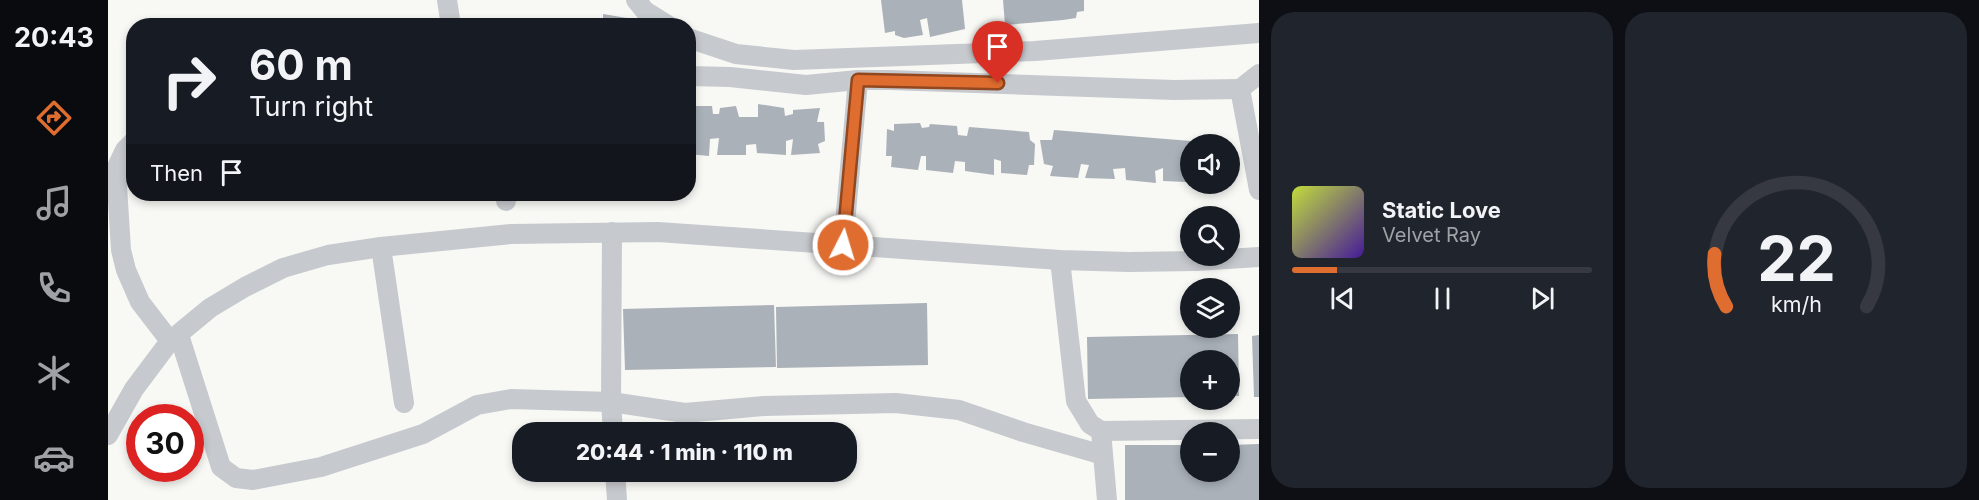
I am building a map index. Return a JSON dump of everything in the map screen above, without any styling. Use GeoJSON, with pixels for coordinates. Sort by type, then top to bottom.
{"type":"FeatureCollection","features":[{"type":"Feature","properties":{"kind":"street"},"geometry":{"type":"LineString","coordinates":[[447,0],[450,18]]}},
{"type":"Feature","properties":{"kind":"street"},"geometry":{"type":"LineString","coordinates":[[636,0],[645,11],[656,18]]}},
{"type":"Feature","properties":{"kind":"street"},"geometry":{"type":"LineString","coordinates":[[696,41],[736,54],[795,60],[1035,51],[1259,33]]}},
{"type":"Feature","properties":{"kind":"street"},"geometry":{"type":"LineString","coordinates":[[696,76],[730,77],[806,85],[858,80],[1174,90],[1240,88],[1259,74]]}},
{"type":"Feature","properties":{"kind":"street"},"geometry":{"type":"LineString","coordinates":[[843,245],[858,80]]}},
{"type":"Feature","properties":{"kind":"street"},"geometry":{"type":"LineString","coordinates":[[1240,88],[1259,190]]}},
{"type":"Feature","properties":{"kind":"street"},"geometry":{"type":"LineString","coordinates":[[126,149],[116,169],[121,250],[126,270],[140,302],[175,338],[221,467],[236,478],[253,480],[269,478],[321,467],[423,434],[461,412],[494,401],[528,399],[612,402],[686,413],[764,406],[896,403],[959,410],[1023,432],[1103,455]]}},
{"type":"Feature","properties":{"kind":"street"},"geometry":{"type":"LineString","coordinates":[[612,232],[613,422]]}},
{"type":"Feature","properties":{"kind":"street"},"geometry":{"type":"LineString","coordinates":[[108,435],[134,388],[175,338],[210,308],[283,268],[328,255],[381,247],[511,234],[658,232],[1060,260],[1196,261],[1259,257]]}},
{"type":"Feature","properties":{"kind":"street"},"geometry":{"type":"LineString","coordinates":[[381,247],[405,403]]}},
{"type":"Feature","properties":{"kind":"street"},"geometry":{"type":"LineString","coordinates":[[1060,260],[1076,401],[1090,424],[1101,431],[1259,429]]}},
{"type":"Feature","properties":{"kind":"street"},"geometry":{"type":"LineString","coordinates":[[1101,431],[1107,500]]}},
{"type":"Feature","properties":{"kind":"street"},"geometry":{"type":"LineString","coordinates":[[616,482],[617,500]]}},
{"type":"Feature","properties":{"kind":"building"},"geometry":{"type":"Polygon","coordinates":[[[881,0],[962,0],[965,29],[930,37],[927,18],[920,20],[923,35],[904,38],[895,35],[895,31],[885,33],[881,0]]]}},
{"type":"Feature","properties":{"kind":"building"},"geometry":{"type":"Polygon","coordinates":[[[1003,0],[1084,0],[1084,11],[1077,12],[1076,18],[1005,25],[1003,0]]]}},
{"type":"Feature","properties":{"kind":"building"},"geometry":{"type":"Polygon","coordinates":[[[603,14],[627,18],[603,18],[603,14]]]}},
{"type":"Feature","properties":{"kind":"building"},"geometry":{"type":"Polygon","coordinates":[[[758,104],[784,108],[785,116],[793,114],[793,110],[820,108],[817,122],[824,122],[825,141],[818,144],[820,153],[791,155],[793,139],[786,141],[786,155],[757,153],[756,144],[746,145],[746,155],[717,155],[719,138],[710,139],[709,156],[696,155],[696,106],[712,106],[713,114],[719,114],[720,108],[736,106],[739,117],[758,117],[758,104]]]}},
{"type":"Feature","properties":{"kind":"building"},"geometry":{"type":"Polygon","coordinates":[[[920,123],[922,128],[929,127],[930,124],[957,126],[958,135],[967,136],[969,127],[1029,132],[1030,140],[1035,144],[1034,165],[1029,165],[1027,175],[1001,173],[1001,161],[994,159],[994,175],[965,171],[965,162],[955,161],[953,173],[926,170],[926,156],[921,156],[918,170],[891,167],[892,156],[886,156],[887,129],[894,131],[894,124],[920,123]]]}},
{"type":"Feature","properties":{"kind":"building"},"geometry":{"type":"Polygon","coordinates":[[[1054,130],[1180,140],[1180,182],[1163,181],[1163,168],[1155,171],[1156,183],[1126,180],[1125,168],[1113,169],[1115,179],[1085,178],[1089,165],[1081,164],[1078,178],[1050,176],[1053,166],[1044,164],[1040,140],[1052,140],[1054,130]]]}},
{"type":"Feature","properties":{"kind":"building"},"geometry":{"type":"Polygon","coordinates":[[[927,303],[928,365],[777,368],[776,307],[927,303]]]}},
{"type":"Feature","properties":{"kind":"building"},"geometry":{"type":"Polygon","coordinates":[[[774,305],[776,367],[625,370],[623,309],[774,305]]]}},
{"type":"Feature","properties":{"kind":"building"},"geometry":{"type":"Polygon","coordinates":[[[1180,335],[1180,338],[1238,338],[1238,350],[1180,350],[1180,397],[1088,399],[1087,337],[1180,335]]]}},
{"type":"Feature","properties":{"kind":"building"},"geometry":{"type":"Polygon","coordinates":[[[1259,335],[1259,397],[1254,397],[1252,336],[1259,335]]]}},
{"type":"Feature","properties":{"kind":"building"},"geometry":{"type":"Polygon","coordinates":[[[1259,444],[1259,500],[1125,500],[1125,445],[1180,445],[1180,482],[1240,482],[1240,445],[1259,444]]]}},
{"type":"Feature","properties":{"kind":"route"},"geometry":{"type":"LineString","coordinates":[[843,245],[858,80],[998,83]]}}]}
